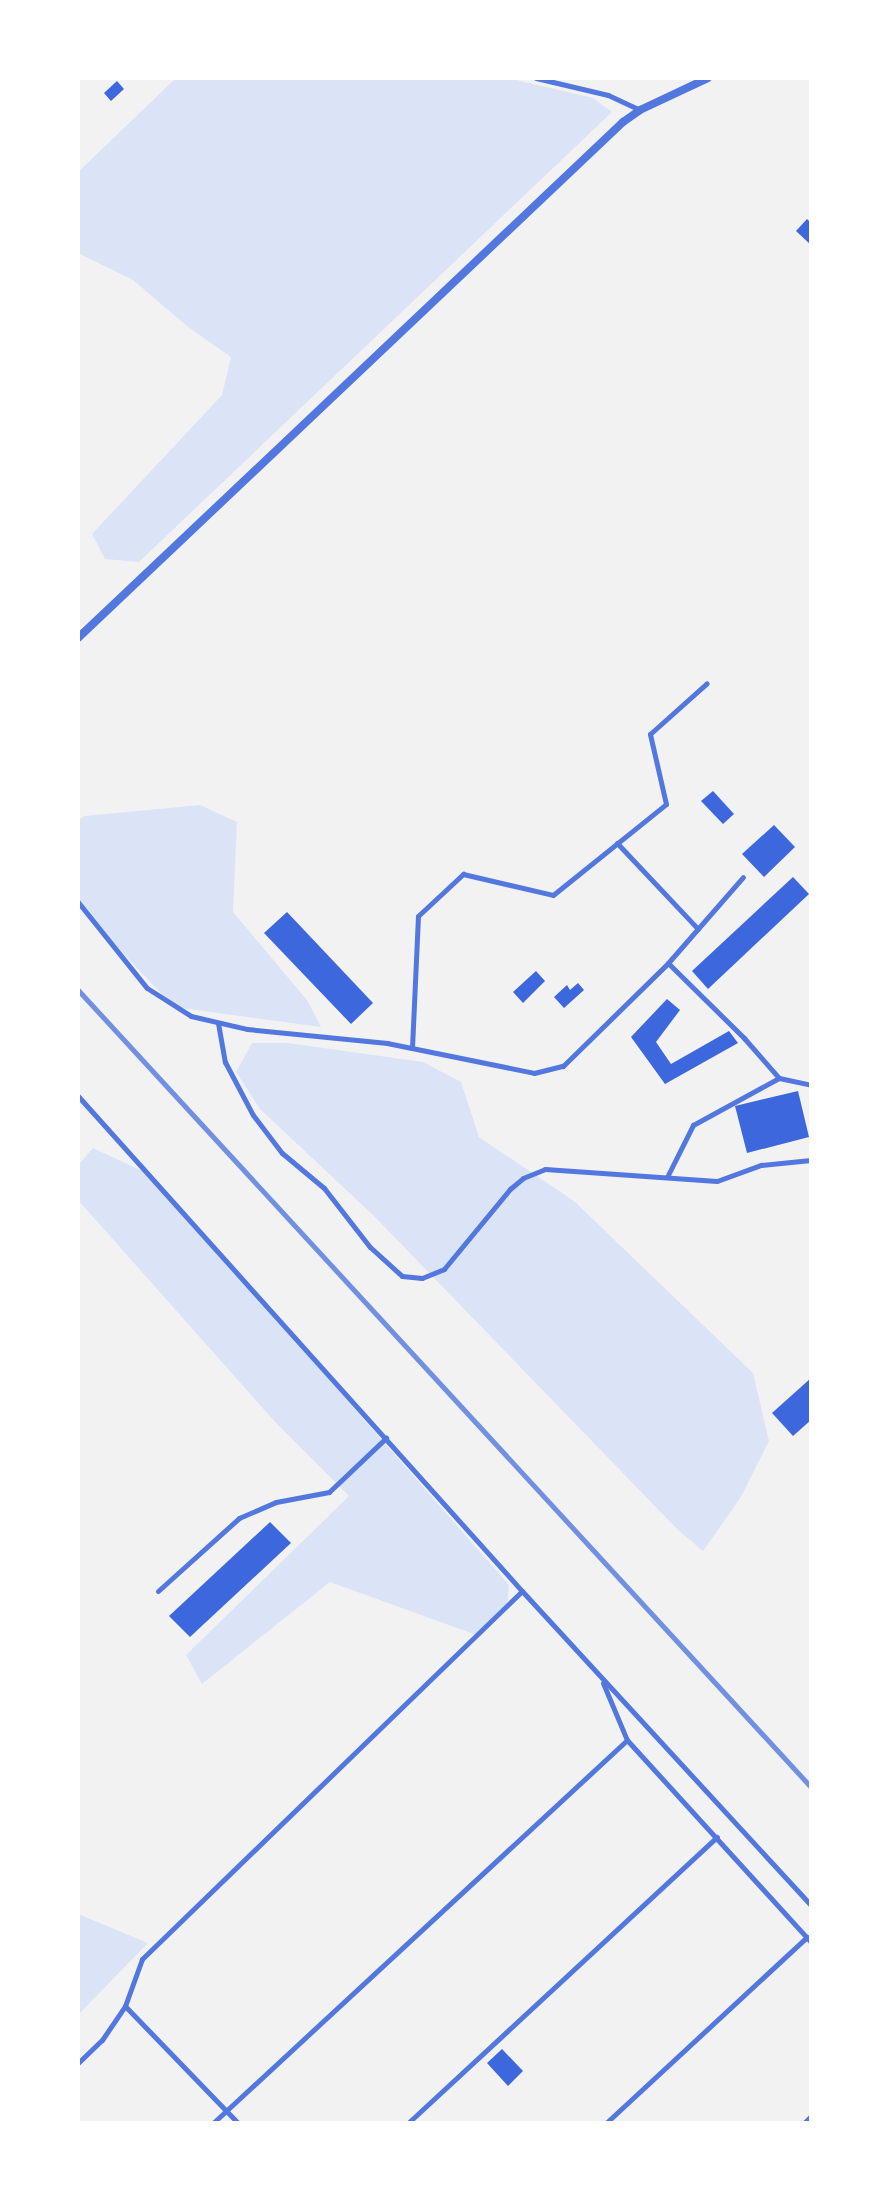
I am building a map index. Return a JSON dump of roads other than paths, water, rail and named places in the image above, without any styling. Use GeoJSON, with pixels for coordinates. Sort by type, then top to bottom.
{"type":"FeatureCollection","features":[{"type":"Feature","properties":{"kind":"street"},"geometry":{"type":"LineString","coordinates":[[78,638],[640,110],[708,78]]}},
{"type":"Feature","properties":{"kind":"lane"},"geometry":{"type":"LineString","coordinates":[[536,78],[608,95],[640,110]]}},
{"type":"Feature","properties":{"kind":"lane"},"geometry":{"type":"LineString","coordinates":[[412,1048],[418,916],[463,874],[553,895],[666,804],[650,734],[707,683]]}},
{"type":"Feature","properties":{"kind":"lane"},"geometry":{"type":"LineString","coordinates":[[617,843],[698,929]]}},
{"type":"Feature","properties":{"kind":"lane"},"geometry":{"type":"LineString","coordinates":[[78,902],[147,988],[191,1016],[218,1023],[412,1048],[534,1073],[563,1066],[668,963],[743,877]]}},
{"type":"Feature","properties":{"kind":"lane"},"geometry":{"type":"LineString","coordinates":[[668,963],[744,1038],[779,1078],[811,1085]]}},
{"type":"Feature","properties":{"kind":"lane"},"geometry":{"type":"LineString","coordinates":[[218,1023],[225,1062],[253,1115],[282,1153],[324,1188],[370,1247],[402,1276],[422,1278],[444,1269],[510,1189],[523,1178],[545,1169],[668,1175],[717,1181],[761,1165],[811,1160]]}},
{"type":"Feature","properties":{"kind":"lane"},"geometry":{"type":"LineString","coordinates":[[668,1175],[693,1125],[779,1078]]}},
{"type":"Feature","properties":{"kind":"lane"},"geometry":{"type":"LineString","coordinates":[[78,1096],[522,1591],[811,1905]]}},
{"type":"Feature","properties":{"kind":"lane"},"geometry":{"type":"LineString","coordinates":[[158,1591],[239,1518],[276,1502],[329,1492],[386,1438]]}},
{"type":"Feature","properties":{"kind":"lane"},"geometry":{"type":"LineString","coordinates":[[78,2063],[102,2040],[125,2006],[142,1959],[522,1591]]}},
{"type":"Feature","properties":{"kind":"lane"},"geometry":{"type":"LineString","coordinates":[[601,1677],[627,1740],[809,1940],[606,2123]]}},
{"type":"Feature","properties":{"kind":"lane"},"geometry":{"type":"LineString","coordinates":[[213,2123],[627,1740]]}},
{"type":"Feature","properties":{"kind":"lane"},"geometry":{"type":"LineString","coordinates":[[408,2123],[717,1837]]}},
{"type":"Feature","properties":{"kind":"lane"},"geometry":{"type":"LineString","coordinates":[[125,2006],[238,2123]]}},
{"type":"Feature","properties":{"kind":"lane"},"geometry":{"type":"LineString","coordinates":[[804,2123],[811,2116]]}},
{"type":"Feature","properties":{"kind":"railway"},"geometry":{"type":"LineString","coordinates":[[78,990],[811,1787]]}}]}
